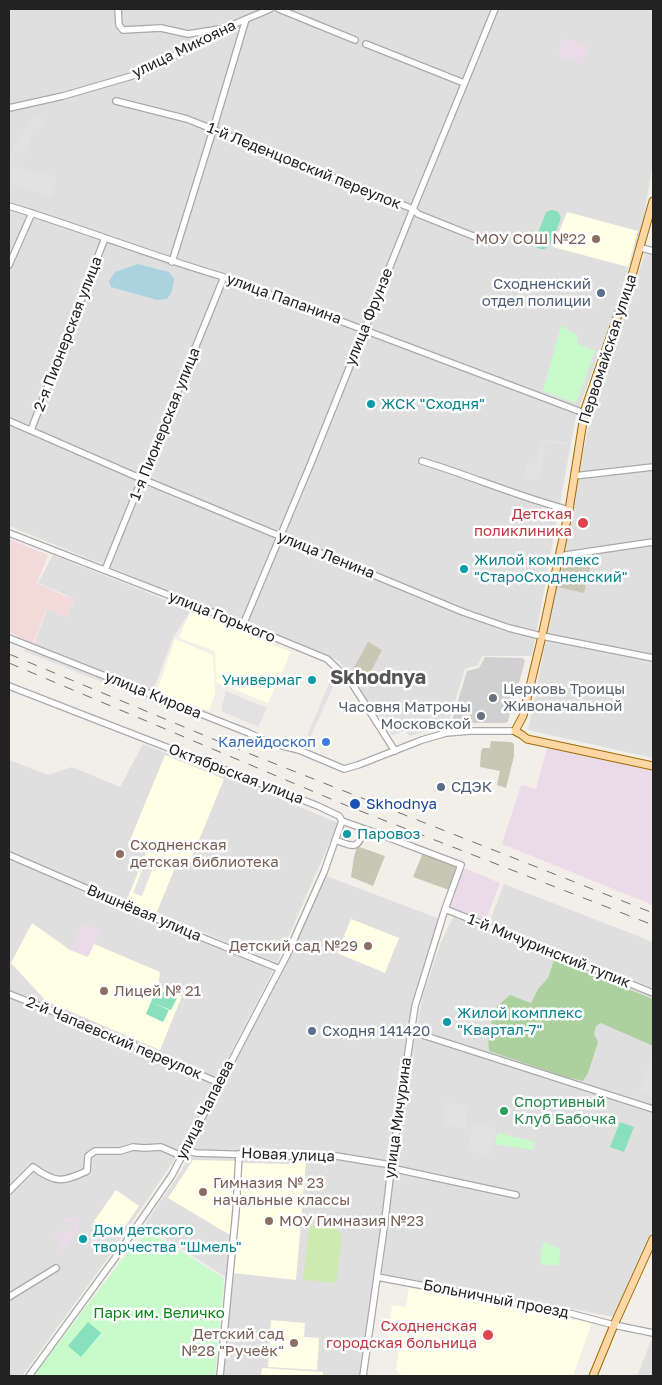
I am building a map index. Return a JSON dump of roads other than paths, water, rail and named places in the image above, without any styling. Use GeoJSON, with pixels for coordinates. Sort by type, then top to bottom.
{"type":"FeatureCollection","features":[{"type":"Feature","properties":{"kind":"main road","name":"Первомайская улица"},"geometry":{"type":"LineString","coordinates":[[515,732],[522,716],[542,636],[569,510],[584,413],[641,248],[653,201]]}},
{"type":"Feature","properties":{"kind":"main road"},"geometry":{"type":"LineString","coordinates":[[515,732],[526,739],[653,766]]}},
{"type":"Feature","properties":{"kind":"main road"},"geometry":{"type":"LineString","coordinates":[[593,1376],[653,1238]]}},
{"type":"Feature","properties":{"kind":"street"},"geometry":{"type":"LineString","coordinates":[[118,9],[119,25],[123,30],[161,28],[188,34],[225,28]]}},
{"type":"Feature","properties":{"kind":"street","name":"улица Микояна"},"geometry":{"type":"LineString","coordinates":[[9,108],[63,96],[142,73],[225,28],[270,9]]}},
{"type":"Feature","properties":{"kind":"street"},"geometry":{"type":"LineString","coordinates":[[279,9],[355,40]]}},
{"type":"Feature","properties":{"kind":"street","name":"улица Фрунзе"},"geometry":{"type":"LineString","coordinates":[[243,625],[311,463],[412,209],[495,9]]}},
{"type":"Feature","properties":{"kind":"street"},"geometry":{"type":"LineString","coordinates":[[172,262],[246,19]]}},
{"type":"Feature","properties":{"kind":"street"},"geometry":{"type":"LineString","coordinates":[[366,44],[464,83]]}},
{"type":"Feature","properties":{"kind":"street","name":"1-й Леденцовский переулок"},"geometry":{"type":"LineString","coordinates":[[116,101],[187,119],[412,209],[418,214],[488,242]]}},
{"type":"Feature","properties":{"kind":"street","name":"улица Папанина"},"geometry":{"type":"LineString","coordinates":[[9,206],[172,262],[224,277],[584,413]]}},
{"type":"Feature","properties":{"kind":"street"},"geometry":{"type":"LineString","coordinates":[[9,265],[32,214]]}},
{"type":"Feature","properties":{"kind":"street","name":"2-я Пионерская улица"},"geometry":{"type":"LineString","coordinates":[[31,430],[105,238]]}},
{"type":"Feature","properties":{"kind":"street"},"geometry":{"type":"LineString","coordinates":[[641,248],[653,251]]}},
{"type":"Feature","properties":{"kind":"street","name":"1-я Пионерская улица"},"geometry":{"type":"LineString","coordinates":[[105,570],[224,277]]}},
{"type":"Feature","properties":{"kind":"street","name":"улица Ленина"},"geometry":{"type":"LineString","coordinates":[[9,421],[142,479],[463,612],[509,628],[542,636],[653,658]]}},
{"type":"Feature","properties":{"kind":"street"},"geometry":{"type":"LineString","coordinates":[[422,461],[470,476],[533,500],[569,510]]}},
{"type":"Feature","properties":{"kind":"street"},"geometry":{"type":"LineString","coordinates":[[574,476],[653,467]]}},
{"type":"Feature","properties":{"kind":"street","name":"улица Горького"},"geometry":{"type":"LineString","coordinates":[[9,533],[327,659],[351,682],[395,751]]}},
{"type":"Feature","properties":{"kind":"street"},"geometry":{"type":"LineString","coordinates":[[559,556],[653,542]]}},
{"type":"Feature","properties":{"kind":"street","name":"улица Кирова"},"geometry":{"type":"LineString","coordinates":[[9,638],[249,733],[267,742],[299,750],[344,769],[446,733],[470,731],[515,732]]}},
{"type":"Feature","properties":{"kind":"street","name":"Октябрьская улица"},"geometry":{"type":"LineString","coordinates":[[9,686],[318,806],[338,816],[342,821],[462,865]]}},
{"type":"Feature","properties":{"kind":"street","name":"улица Чапаева"},"geometry":{"type":"LineString","coordinates":[[29,1376],[172,1175],[280,969],[306,913],[342,821]]}},
{"type":"Feature","properties":{"kind":"street"},"geometry":{"type":"LineString","coordinates":[[336,840],[352,846],[360,841],[365,829]]}},
{"type":"Feature","properties":{"kind":"street","name":"Вишнёвая улица"},"geometry":{"type":"LineString","coordinates":[[9,855],[199,937],[280,969]]}},
{"type":"Feature","properties":{"kind":"street","name":"улица Мичурина"},"geometry":{"type":"LineString","coordinates":[[363,1376],[410,1031],[417,999],[445,909],[462,865]]}},
{"type":"Feature","properties":{"kind":"street","name":"1-й Мичуринский тупик"},"geometry":{"type":"LineString","coordinates":[[445,909],[653,993]]}},
{"type":"Feature","properties":{"kind":"street","name":"2-й Чапаевский переулок"},"geometry":{"type":"LineString","coordinates":[[10,996],[83,1023],[219,1083]]}},
{"type":"Feature","properties":{"kind":"street"},"geometry":{"type":"LineString","coordinates":[[410,1031],[653,1110]]}},
{"type":"Feature","properties":{"kind":"street"},"geometry":{"type":"LineString","coordinates":[[9,1191],[33,1167],[42,1174],[54,1179],[68,1179],[87,1171],[88,1156],[95,1151],[120,1151],[133,1147],[161,1147],[179,1155],[181,1158]]}},
{"type":"Feature","properties":{"kind":"street","name":"Новая улица"},"geometry":{"type":"LineString","coordinates":[[184,1150],[196,1153],[336,1156],[391,1166],[516,1196]]}},
{"type":"Feature","properties":{"kind":"street"},"geometry":{"type":"LineString","coordinates":[[220,1376],[239,1154]]}},
{"type":"Feature","properties":{"kind":"street"},"geometry":{"type":"LineString","coordinates":[[9,1297],[56,1268]]}},
{"type":"Feature","properties":{"kind":"street","name":"Больничный проезд"},"geometry":{"type":"LineString","coordinates":[[377,1276],[565,1312],[614,1325],[653,1332]]}},
{"type":"Feature","properties":{"kind":"water"},"geometry":{"type":"Polygon","coordinates":[[[138,264],[169,272],[174,279],[172,291],[167,299],[157,300],[111,287],[109,281],[115,272],[138,264]]]}},
{"type":"Feature","properties":{"kind":"railway"},"geometry":{"type":"LineString","coordinates":[[9,654],[225,744],[653,913]]}},
{"type":"Feature","properties":{"kind":"railway"},"geometry":{"type":"LineString","coordinates":[[9,663],[350,807],[653,925]]}},
{"type":"Feature","properties":{"kind":"place","name":"МОУ СОШ №22"},"geometry":{"type":"Point","coordinates":[596,239]}},
{"type":"Feature","properties":{"kind":"place","name":"Сходненский отдел полиции"},"geometry":{"type":"Point","coordinates":[601,293]}},
{"type":"Feature","properties":{"kind":"place","name":"ЖСК \"Сходня\""},"geometry":{"type":"Point","coordinates":[371,404]}},
{"type":"Feature","properties":{"kind":"place","name":"Детская поликлиника"},"geometry":{"type":"Point","coordinates":[583,523]}},
{"type":"Feature","properties":{"kind":"place","name":"Жилой комплекс \"СтароСходненский\""},"geometry":{"type":"Point","coordinates":[464,569]}},
{"type":"Feature","properties":{"kind":"place","name":"Универмаг"},"geometry":{"type":"Point","coordinates":[312,680]}},
{"type":"Feature","properties":{"kind":"place","name":"Церковь Троицы Живоначальной"},"geometry":{"type":"Point","coordinates":[493,698]}},
{"type":"Feature","properties":{"kind":"place","name":"Часовня Матроны Московской"},"geometry":{"type":"Point","coordinates":[481,716]}},
{"type":"Feature","properties":{"kind":"place","name":"Калейдоскоп"},"geometry":{"type":"Point","coordinates":[326,742]}},
{"type":"Feature","properties":{"kind":"place","name":"СДЭК"},"geometry":{"type":"Point","coordinates":[441,787]}},
{"type":"Feature","properties":{"kind":"place","name":"Skhodnya"},"geometry":{"type":"Point","coordinates":[355,804]}},
{"type":"Feature","properties":{"kind":"place","name":"Паровоз"},"geometry":{"type":"Point","coordinates":[347,834]}},
{"type":"Feature","properties":{"kind":"place","name":"Сходненская детская библиотека"},"geometry":{"type":"Point","coordinates":[120,854]}},
{"type":"Feature","properties":{"kind":"place","name":"Детский сад №29"},"geometry":{"type":"Point","coordinates":[368,946]}},
{"type":"Feature","properties":{"kind":"place","name":"Лицей № 21"},"geometry":{"type":"Point","coordinates":[104,991]}},
{"type":"Feature","properties":{"kind":"place","name":"Жилой комплекс \"Квартал-7\""},"geometry":{"type":"Point","coordinates":[447,1022]}},
{"type":"Feature","properties":{"kind":"place","name":"Сходня 141420"},"geometry":{"type":"Point","coordinates":[312,1031]}},
{"type":"Feature","properties":{"kind":"place","name":"Спортивный Клуб Бабочка"},"geometry":{"type":"Point","coordinates":[504,1111]}},
{"type":"Feature","properties":{"kind":"place","name":"Гимназия № 23 начальные классы"},"geometry":{"type":"Point","coordinates":[203,1192]}},
{"type":"Feature","properties":{"kind":"place","name":"МОУ Гимназия №23"},"geometry":{"type":"Point","coordinates":[269,1221]}},
{"type":"Feature","properties":{"kind":"place","name":"Дом детского творчества \"Шмель\""},"geometry":{"type":"Point","coordinates":[83,1239]}},
{"type":"Feature","properties":{"kind":"place","name":"Сходненская городская больница"},"geometry":{"type":"Point","coordinates":[488,1335]}},
{"type":"Feature","properties":{"kind":"place","name":"Детский сад №28 \"Ручеёк\""},"geometry":{"type":"Point","coordinates":[294,1343]}},
{"type":"Feature","properties":{"kind":"district","name":"Skhodnya"},"geometry":{"type":"Point","coordinates":[378,678]}},
{"type":"Feature","properties":{"kind":"park label","name":"Парк им. Величко"},"geometry":{"type":"Point","coordinates":[159,1313]}}]}
